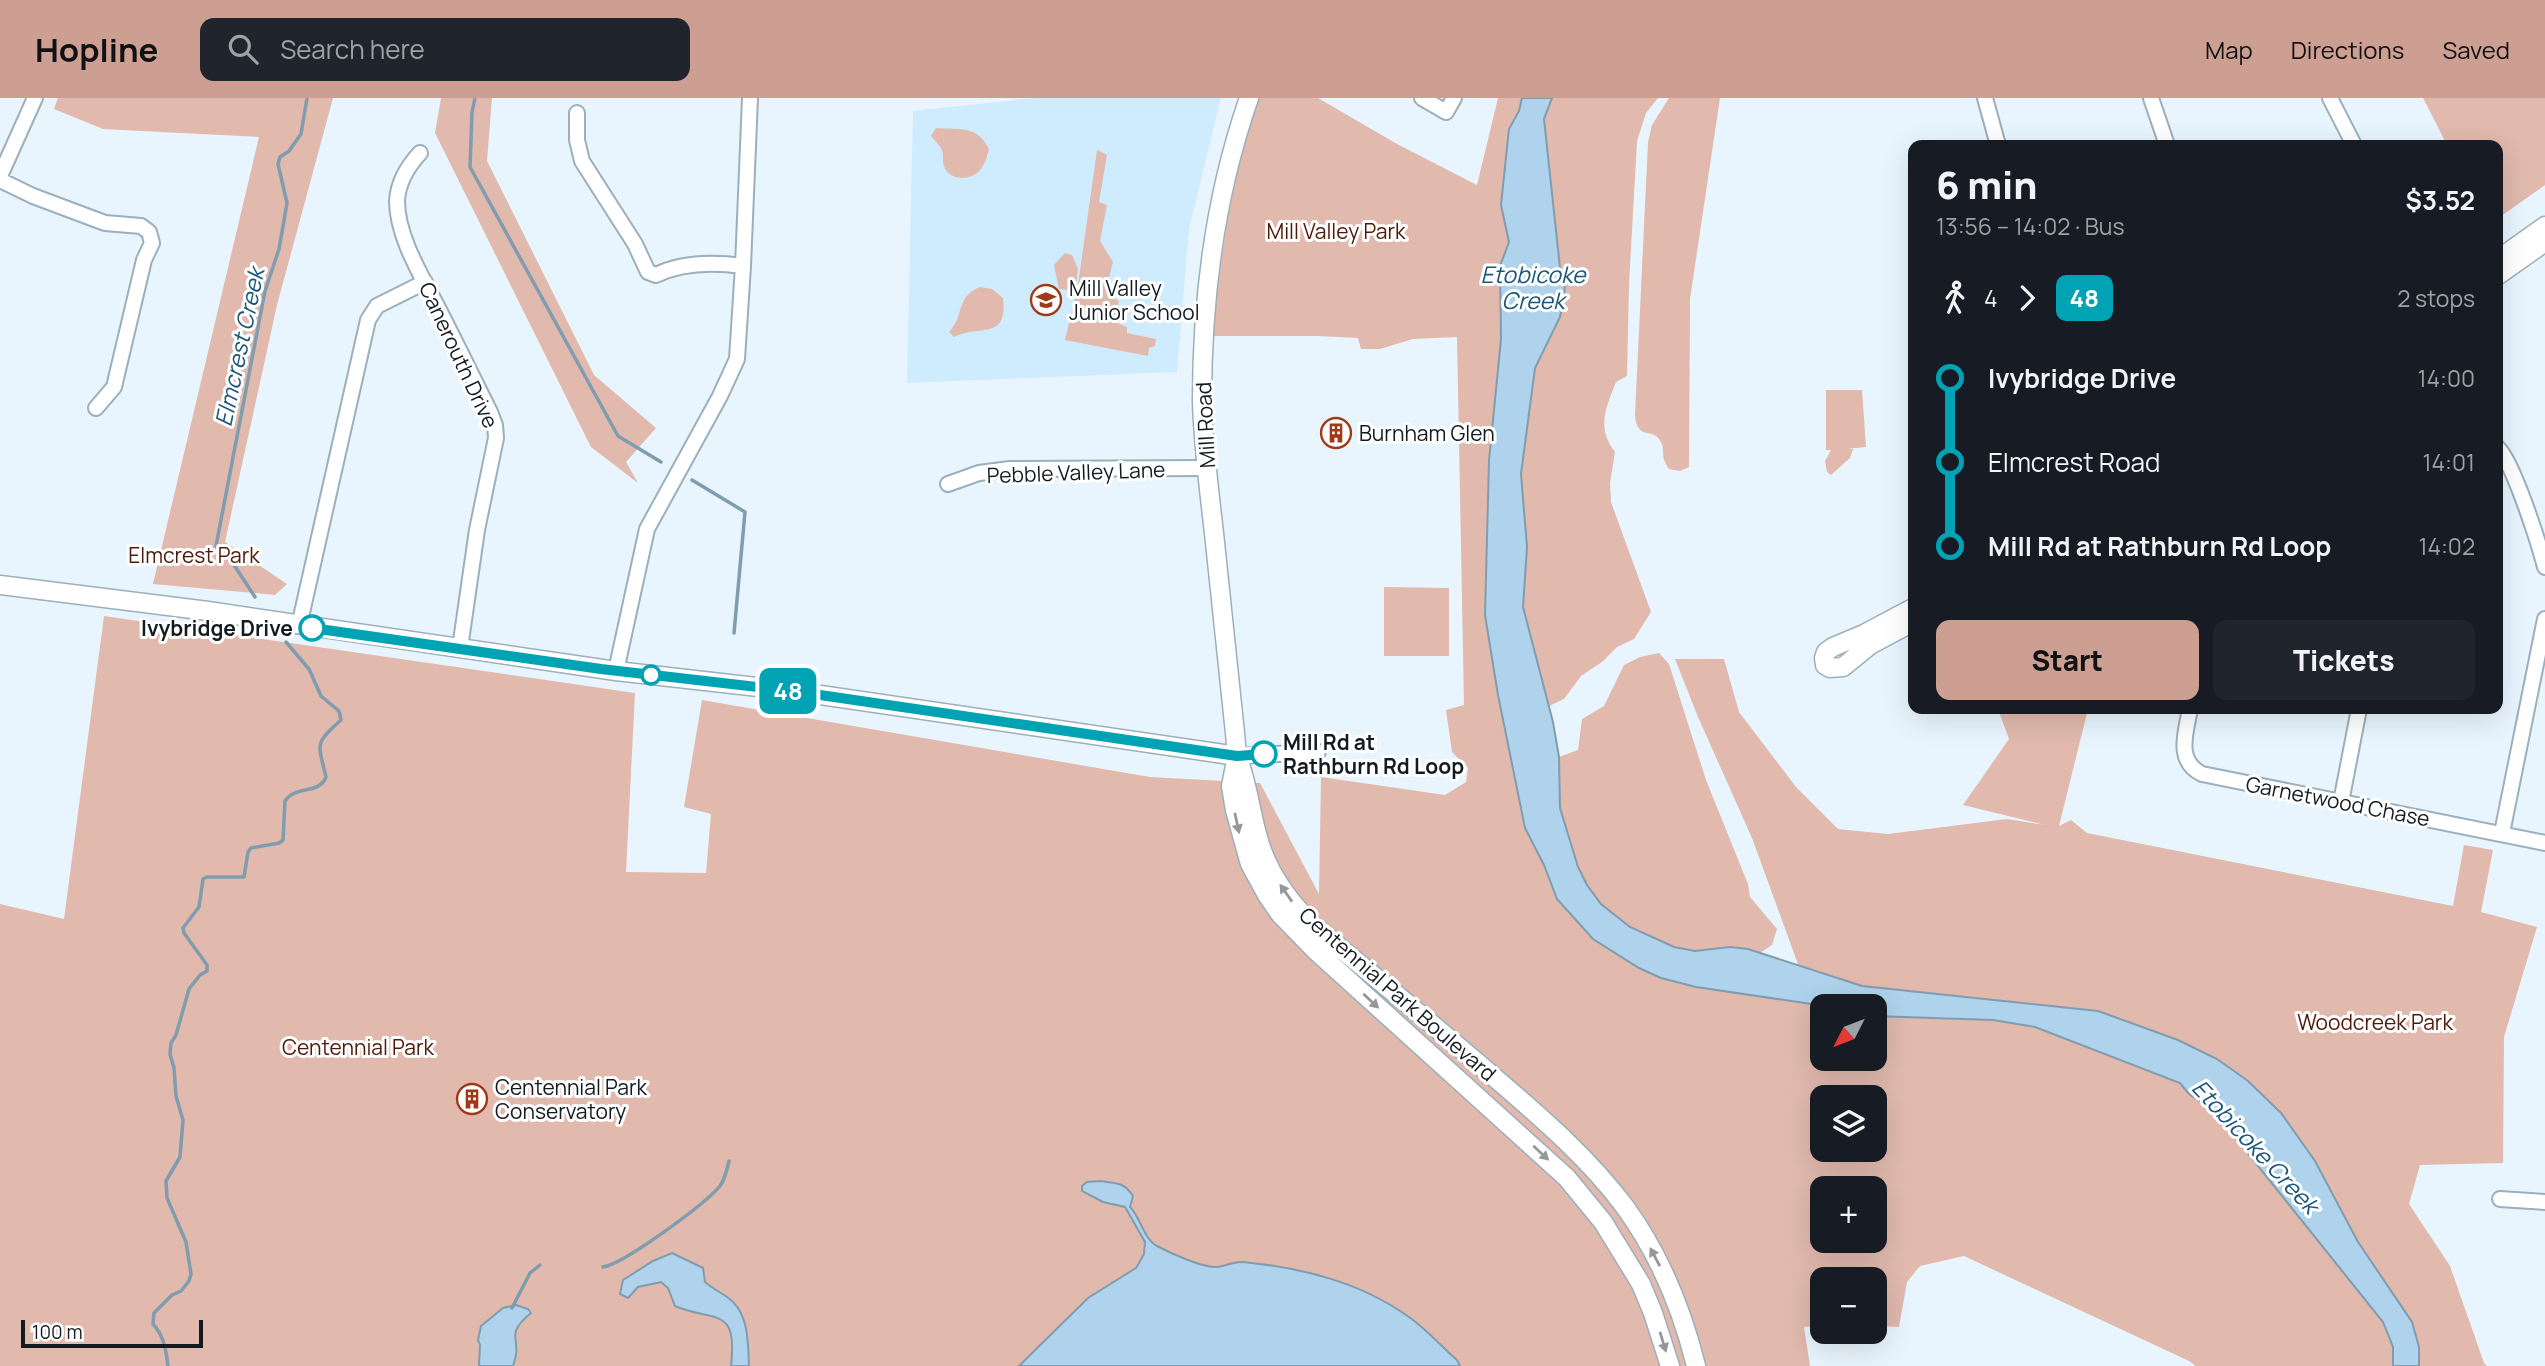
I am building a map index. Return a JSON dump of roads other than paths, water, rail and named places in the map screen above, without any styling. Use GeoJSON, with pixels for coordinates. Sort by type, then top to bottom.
{"type":"FeatureCollection","features":[{"type":"Feature","properties":{"kind":"street"},"geometry":{"type":"LineString","coordinates":[[35,98],[0,178],[69,211],[105,223],[141,226],[149,232],[152,243],[144,260],[114,387],[96,408]]}},
{"type":"Feature","properties":{"kind":"street"},"geometry":{"type":"LineString","coordinates":[[616,671],[647,529],[720,396],[737,359],[750,98]]}},
{"type":"Feature","properties":{"kind":"street","name":"Mill Road"},"geometry":{"type":"LineString","coordinates":[[1237,756],[1202,403],[1209,269],[1227,172],[1249,98]]}},
{"type":"Feature","properties":{"kind":"street"},"geometry":{"type":"LineString","coordinates":[[1422,98],[1446,111],[1454,98]]}},
{"type":"Feature","properties":{"kind":"street"},"geometry":{"type":"LineString","coordinates":[[1985,98],[1997,140]]}},
{"type":"Feature","properties":{"kind":"street"},"geometry":{"type":"LineString","coordinates":[[2151,98],[2164,140]]}},
{"type":"Feature","properties":{"kind":"street"},"geometry":{"type":"LineString","coordinates":[[2330,98],[2351,140]]}},
{"type":"Feature","properties":{"kind":"street"},"geometry":{"type":"LineString","coordinates":[[577,113],[576,140],[582,161],[635,244],[648,272],[656,275],[676,266],[726,263],[743,266]]}},
{"type":"Feature","properties":{"kind":"street","name":"Canerouth Drive"},"geometry":{"type":"LineString","coordinates":[[420,153],[404,174],[397,200],[402,227],[425,282],[490,412],[497,432],[477,530],[460,648]]}},
{"type":"Feature","properties":{"kind":"street"},"geometry":{"type":"LineString","coordinates":[[2503,256],[2545,226]]}},
{"type":"Feature","properties":{"kind":"street"},"geometry":{"type":"LineString","coordinates":[[2503,272],[2545,242]]}},
{"type":"Feature","properties":{"kind":"street"},"geometry":{"type":"LineString","coordinates":[[299,626],[368,320],[377,306],[425,282]]}},
{"type":"Feature","properties":{"kind":"street"},"geometry":{"type":"LineString","coordinates":[[2503,456],[2534,530],[2545,567]]}},
{"type":"Feature","properties":{"kind":"street","name":"Pebble Valley Lane"},"geometry":{"type":"LineString","coordinates":[[947,484],[979,473],[1010,469],[1207,468]]}},
{"type":"Feature","properties":{"kind":"street"},"geometry":{"type":"LineString","coordinates":[[0,584],[208,611],[616,671],[793,691],[1237,756],[1318,752]]}},
{"type":"Feature","properties":{"kind":"street"},"geometry":{"type":"LineString","coordinates":[[1908,611],[1829,649],[1824,659],[1825,665],[1840,668],[1870,645],[1908,625]]}},
{"type":"Feature","properties":{"kind":"street"},"geometry":{"type":"LineString","coordinates":[[2502,833],[2545,619]]}},
{"type":"Feature","properties":{"kind":"street","name":"Garnetwood Chase"},"geometry":{"type":"LineString","coordinates":[[2189,714],[2184,750],[2188,762],[2196,771],[2545,843]]}},
{"type":"Feature","properties":{"kind":"street"},"geometry":{"type":"LineString","coordinates":[[2341,802],[2358,714]]}},
{"type":"Feature","properties":{"kind":"street","name":"Centennial Park Boulevard"},"geometry":{"type":"LineString","coordinates":[[1237,756],[1231,786],[1240,835],[1250,864],[1280,914],[1402,1030],[1567,1178],[1603,1222],[1641,1284],[1670,1366]]}},
{"type":"Feature","properties":{"kind":"street","name":"Centennial Park Boulevard"},"geometry":{"type":"LineString","coordinates":[[1237,756],[1245,776],[1258,838],[1277,880],[1290,900],[1325,936],[1543,1120],[1608,1186],[1646,1239],[1665,1276],[1688,1335],[1696,1366]]}},
{"type":"Feature","properties":{"kind":"street"},"geometry":{"type":"LineString","coordinates":[[2500,1199],[2545,1202]]}},
{"type":"Feature","properties":{"kind":"water","name":"Etobicoke Creek"},"geometry":{"type":"Polygon","coordinates":[[[1522,98],[1552,98],[1544,119],[1560,268],[1565,282],[1560,317],[1535,368],[1521,474],[1527,547],[1523,607],[1553,722],[1559,757],[1560,808],[1578,867],[1587,885],[1601,904],[1630,927],[1674,947],[1695,951],[1730,947],[1748,949],[1862,986],[2098,1011],[2178,1040],[2217,1059],[2248,1081],[2281,1113],[2315,1161],[2358,1242],[2412,1322],[2419,1347],[2419,1366],[2393,1366],[2393,1347],[2383,1322],[2230,1131],[2180,1083],[2035,1027],[1993,1020],[1887,1016],[1887,994],[1810,994],[1810,1004],[1696,987],[1661,978],[1639,968],[1593,939],[1557,899],[1544,865],[1525,828],[1485,615],[1489,461],[1501,339],[1500,266],[1509,242],[1501,205],[1509,129],[1519,111],[1522,98]]]}},
{"type":"Feature","properties":{"kind":"water"},"geometry":{"type":"Polygon","coordinates":[[[1087,1182],[1119,1184],[1130,1191],[1133,1196],[1130,1207],[1148,1238],[1163,1249],[1211,1267],[1240,1262],[1265,1265],[1309,1273],[1351,1286],[1371,1294],[1409,1317],[1457,1360],[1460,1366],[1019,1366],[1088,1298],[1136,1268],[1144,1254],[1145,1242],[1125,1207],[1103,1202],[1082,1191],[1082,1186],[1087,1182]]]}},
{"type":"Feature","properties":{"kind":"water"},"geometry":{"type":"Polygon","coordinates":[[[672,1253],[703,1268],[705,1282],[730,1299],[738,1308],[747,1332],[749,1366],[731,1366],[731,1333],[727,1325],[712,1316],[675,1306],[668,1288],[661,1282],[638,1287],[628,1298],[620,1294],[623,1280],[653,1261],[672,1253]]]}},
{"type":"Feature","properties":{"kind":"water"},"geometry":{"type":"Polygon","coordinates":[[[516,1305],[528,1309],[531,1313],[515,1333],[516,1356],[513,1366],[479,1366],[478,1340],[481,1326],[503,1308],[516,1305]]]}},
{"type":"Feature","properties":{"kind":"waterway","name":"Elmcrest Creek"},"geometry":{"type":"LineString","coordinates":[[255,597],[234,565],[216,546],[265,291],[279,249],[287,203],[278,164],[280,157],[289,151],[301,134],[307,98]]}},
{"type":"Feature","properties":{"kind":"waterway"},"geometry":{"type":"LineString","coordinates":[[475,98],[470,167],[618,436],[661,462]]}},
{"type":"Feature","properties":{"kind":"waterway"},"geometry":{"type":"LineString","coordinates":[[692,480],[745,512],[734,633]]}},
{"type":"Feature","properties":{"kind":"waterway","name":"Elmcrest Creek"},"geometry":{"type":"LineString","coordinates":[[168,1366],[162,1338],[153,1324],[154,1313],[172,1295],[181,1291],[191,1274],[186,1242],[167,1198],[166,1181],[180,1157],[183,1120],[176,1096],[171,1043],[176,1035],[189,989],[200,975],[207,971],[207,965],[183,928],[199,907],[203,879],[244,877],[251,848],[283,840],[285,801],[295,793],[323,783],[326,777],[320,745],[326,734],[341,720],[339,711],[321,696],[309,669],[286,642]]}},
{"type":"Feature","properties":{"kind":"waterway"},"geometry":{"type":"LineString","coordinates":[[603,1267],[645,1245],[712,1195],[725,1177],[729,1161]]}},
{"type":"Feature","properties":{"kind":"waterway"},"geometry":{"type":"LineString","coordinates":[[512,1308],[530,1273],[540,1265]]}},
{"type":"Feature","properties":{"kind":"place","name":"Mill Valley Junior School"},"geometry":{"type":"Point","coordinates":[1046,300]}},
{"type":"Feature","properties":{"kind":"place","name":"Burnham Glen"},"geometry":{"type":"Point","coordinates":[1336,433]}},
{"type":"Feature","properties":{"kind":"place","name":"Ivybridge Drive"},"geometry":{"type":"Point","coordinates":[312,628]}},
{"type":"Feature","properties":{"kind":"place","name":"Mill Rd at Rathburn Rd Loop"},"geometry":{"type":"Point","coordinates":[1264,754]}},
{"type":"Feature","properties":{"kind":"place","name":"Centennial Park Conservatory"},"geometry":{"type":"Point","coordinates":[472,1099]}},
{"type":"Feature","properties":{"kind":"park label","name":"Mill Valley Park"},"geometry":{"type":"Point","coordinates":[1336,231]}},
{"type":"Feature","properties":{"kind":"park label","name":"Elmcrest Park"},"geometry":{"type":"Point","coordinates":[194,555]}},
{"type":"Feature","properties":{"kind":"park label","name":"Woodcreek Park"},"geometry":{"type":"Point","coordinates":[2375,1022]}},
{"type":"Feature","properties":{"kind":"park label","name":"Centennial Park"},"geometry":{"type":"Point","coordinates":[358,1047]}}]}
